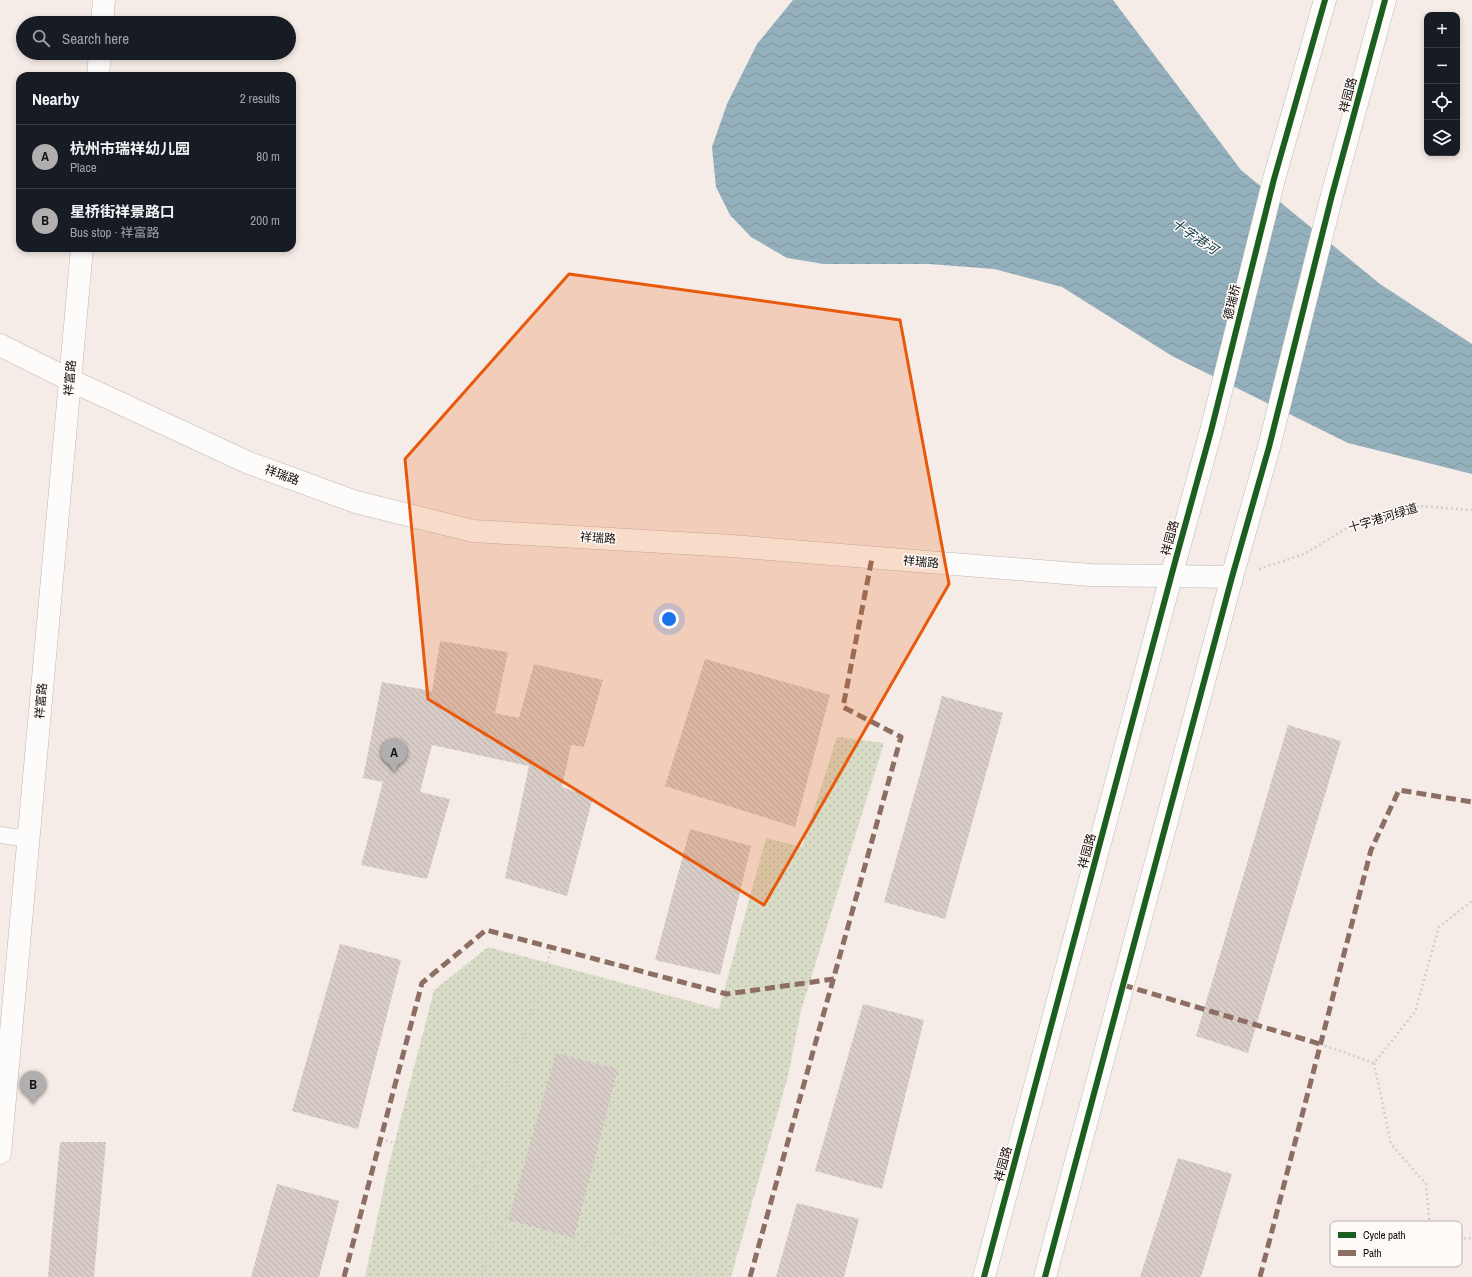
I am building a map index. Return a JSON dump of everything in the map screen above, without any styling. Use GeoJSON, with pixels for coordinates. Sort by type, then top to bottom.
{"type":"FeatureCollection","features":[{"type":"Feature","properties":{"kind":"main road"},"geometry":{"type":"LineString","coordinates":[[103,16],[104,0]]}},
{"type":"Feature","properties":{"kind":"main road","name":"德瑞桥"},"geometry":{"type":"LineString","coordinates":[[1211,431],[1274,179],[1324,0]]}},
{"type":"Feature","properties":{"kind":"main road","name":"祥园路"},"geometry":{"type":"LineString","coordinates":[[1232,577],[1269,447],[1332,195],[1385,0]]}},
{"type":"Feature","properties":{"kind":"main road"},"geometry":{"type":"LineString","coordinates":[[98,72],[99,60]]}},
{"type":"Feature","properties":{"kind":"main road","name":"祥富路"},"geometry":{"type":"LineString","coordinates":[[0,1153],[82,252]]}},
{"type":"Feature","properties":{"kind":"main road","name":"祥瑞路"},"geometry":{"type":"LineString","coordinates":[[0,345],[70,380],[249,464],[356,502],[473,531],[732,546],[1090,575],[1232,577]]}},
{"type":"Feature","properties":{"kind":"main road","name":"祥园路"},"geometry":{"type":"LineString","coordinates":[[984,1277],[1211,431]]}},
{"type":"Feature","properties":{"kind":"main road"},"geometry":{"type":"LineString","coordinates":[[1045,1277],[1232,577]]}},
{"type":"Feature","properties":{"kind":"lane"},"geometry":{"type":"LineString","coordinates":[[0,835],[28,839]]}},
{"type":"Feature","properties":{"kind":"path"},"geometry":{"type":"LineString","coordinates":[[1429,1221],[1426,1184],[1391,1144],[1374,1064],[1414,1012],[1439,927],[1472,901]]}},
{"type":"Feature","properties":{"kind":"path"},"geometry":{"type":"LineString","coordinates":[[552,947],[474,1195],[490,1225],[581,1252],[598,1229],[692,1253],[699,1277]]}},
{"type":"Feature","properties":{"kind":"path"},"geometry":{"type":"LineString","coordinates":[[1320,1044],[1374,1064]]}},
{"type":"Feature","properties":{"kind":"path"},"geometry":{"type":"LineString","coordinates":[[381,1139],[482,1169]]}},
{"type":"Feature","properties":{"kind":"path"},"geometry":{"type":"LineString","coordinates":[[482,1277],[498,1227]]}},
{"type":"Feature","properties":{"kind":"path"},"geometry":{"type":"LineString","coordinates":[[1462,1238],[1472,1238]]}},
{"type":"Feature","properties":{"kind":"highlighted area"},"geometry":{"type":"Polygon","coordinates":[[[569,274],[900,320],[949,584],[764,905],[428,699],[405,459],[569,274]]]}},
{"type":"Feature","properties":{"kind":"green space"},"geometry":{"type":"Polygon","coordinates":[[[837,737],[884,743],[801,1010],[788,1076],[731,1277],[365,1277],[387,1172],[434,990],[488,947],[719,1009],[766,838],[802,847],[837,737]]]}},
{"type":"Feature","properties":{"kind":"water","name":"十字港河"},"geometry":{"type":"Polygon","coordinates":[[[793,0],[1113,0],[1241,170],[1380,284],[1472,344],[1472,474],[1348,443],[1172,356],[1062,287],[994,269],[929,264],[824,264],[787,258],[751,237],[730,215],[716,187],[712,147],[727,104],[757,44],[793,0]]]}},
{"type":"Feature","properties":{"kind":"building"},"geometry":{"type":"Polygon","coordinates":[[[440,641],[508,652],[495,713],[519,718],[534,664],[603,680],[584,747],[571,745],[562,787],[593,797],[567,896],[505,878],[529,766],[432,745],[420,792],[450,799],[427,879],[361,865],[383,782],[363,778],[382,682],[432,691],[440,641]]]}},
{"type":"Feature","properties":{"kind":"building"},"geometry":{"type":"Polygon","coordinates":[[[705,659],[830,695],[795,827],[665,786],[705,659]]]}},
{"type":"Feature","properties":{"kind":"building"},"geometry":{"type":"Polygon","coordinates":[[[942,696],[1003,713],[945,919],[884,902],[942,696]]]}},
{"type":"Feature","properties":{"kind":"building"},"geometry":{"type":"Polygon","coordinates":[[[1288,725],[1341,741],[1248,1053],[1196,1036],[1288,725]]]}},
{"type":"Feature","properties":{"kind":"building"},"geometry":{"type":"Polygon","coordinates":[[[690,829],[751,846],[720,975],[655,960],[690,829]]]}},
{"type":"Feature","properties":{"kind":"building"},"geometry":{"type":"Polygon","coordinates":[[[340,944],[401,960],[358,1129],[292,1111],[340,944]]]}},
{"type":"Feature","properties":{"kind":"building"},"geometry":{"type":"Polygon","coordinates":[[[863,1004],[924,1020],[882,1189],[815,1171],[863,1004]]]}},
{"type":"Feature","properties":{"kind":"building"},"geometry":{"type":"Polygon","coordinates":[[[556,1053],[618,1069],[574,1238],[508,1220],[556,1053]]]}},
{"type":"Feature","properties":{"kind":"building"},"geometry":{"type":"Polygon","coordinates":[[[60,1142],[106,1142],[94,1277],[48,1277],[60,1142]]]}},
{"type":"Feature","properties":{"kind":"building"},"geometry":{"type":"Polygon","coordinates":[[[1178,1158],[1232,1174],[1201,1277],[1140,1277],[1178,1158]]]}},
{"type":"Feature","properties":{"kind":"building"},"geometry":{"type":"Polygon","coordinates":[[[277,1184],[339,1201],[319,1277],[251,1277],[277,1184]]]}},
{"type":"Feature","properties":{"kind":"building"},"geometry":{"type":"Polygon","coordinates":[[[797,1203],[859,1219],[844,1277],[776,1277],[797,1203]]]}},
{"type":"Feature","properties":{"kind":"marked path"},"geometry":{"type":"LineString","coordinates":[[750,1277],[901,737],[843,707],[872,558]]}},
{"type":"Feature","properties":{"kind":"marked path"},"geometry":{"type":"LineString","coordinates":[[1260,1277],[1371,850],[1399,790],[1472,802]]}},
{"type":"Feature","properties":{"kind":"marked path"},"geometry":{"type":"LineString","coordinates":[[344,1277],[422,983],[486,930],[727,994],[834,979]]}},
{"type":"Feature","properties":{"kind":"marked path"},"geometry":{"type":"LineString","coordinates":[[1123,985],[1320,1044]]}},
{"type":"Feature","properties":{"kind":"cycle path"},"geometry":{"type":"LineString","coordinates":[[984,1277],[1211,431],[1274,179],[1325,0]]}},
{"type":"Feature","properties":{"kind":"cycle path"},"geometry":{"type":"LineString","coordinates":[[1045,1277],[1232,577],[1269,447],[1332,195],[1385,0]]}},
{"type":"Feature","properties":{"kind":"place","name":"杭州市瑞祥幼儿园"},"geometry":{"type":"Point","coordinates":[394,772]}},
{"type":"Feature","properties":{"kind":"place","name":"星桥街祥景路口"},"geometry":{"type":"Point","coordinates":[33,1104]}}]}
